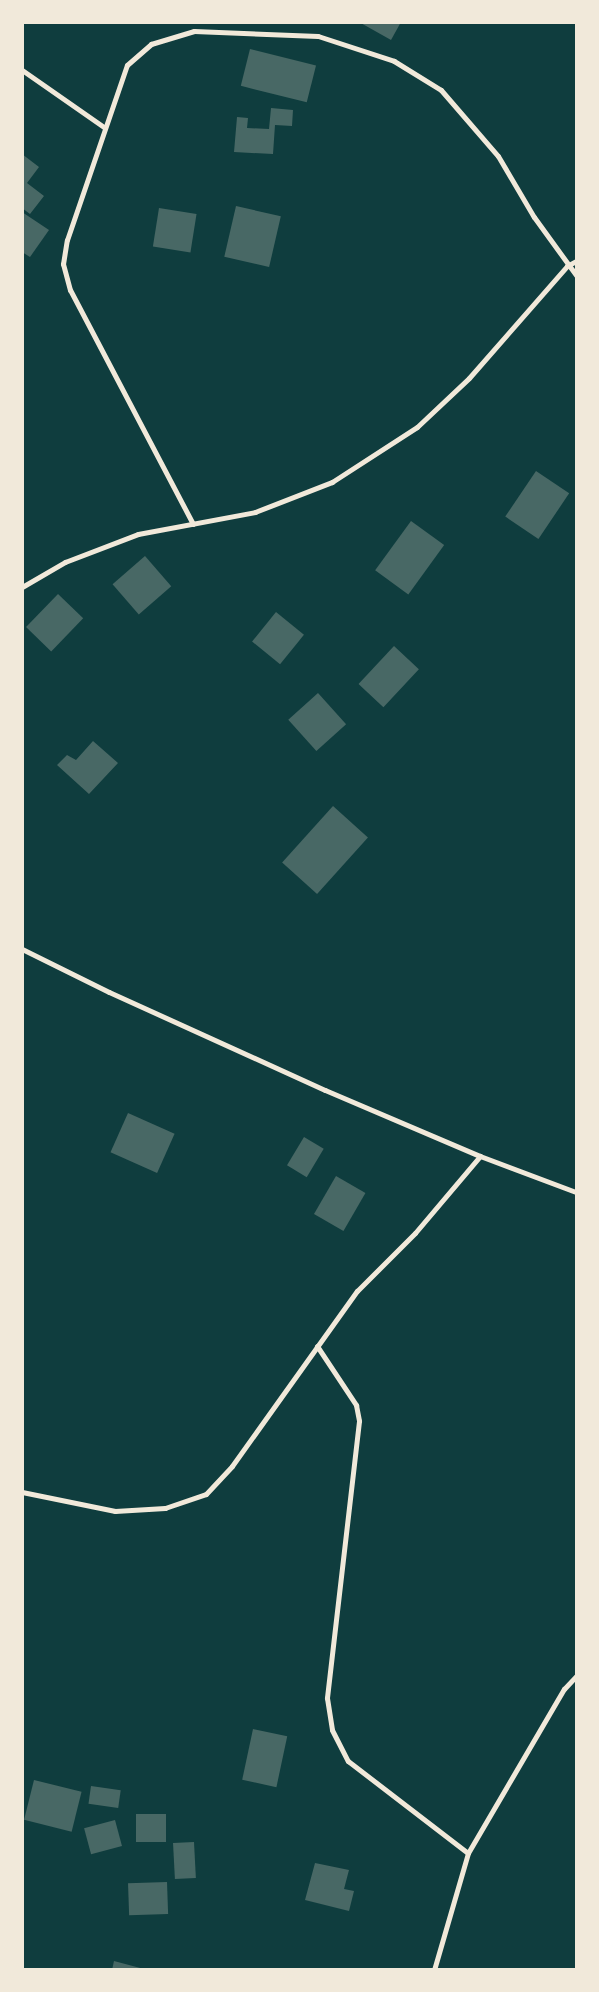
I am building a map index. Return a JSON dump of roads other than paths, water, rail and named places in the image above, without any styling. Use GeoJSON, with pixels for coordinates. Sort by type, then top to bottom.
{"type":"FeatureCollection","features":[{"type":"Feature","properties":{"kind":"street"},"geometry":{"type":"LineString","coordinates":[[193,524],[70,290],[63,264],[67,240],[127,65],[151,44],[194,31],[318,36],[361,47],[394,60],[441,90],[498,156],[567,266],[576,275]]}},
{"type":"Feature","properties":{"kind":"street"},"geometry":{"type":"LineString","coordinates":[[22,70],[105,128]]}},
{"type":"Feature","properties":{"kind":"street"},"geometry":{"type":"LineString","coordinates":[[22,587],[65,562],[138,534],[254,512],[332,482],[417,427],[469,378],[567,266],[576,262]]}},
{"type":"Feature","properties":{"kind":"street"},"geometry":{"type":"LineString","coordinates":[[22,949],[109,992],[480,1156],[576,1192]]}},
{"type":"Feature","properties":{"kind":"street"},"geometry":{"type":"LineString","coordinates":[[22,1492],[115,1510],[165,1508],[206,1494],[232,1466],[357,1291],[415,1233],[480,1156]]}},
{"type":"Feature","properties":{"kind":"street"},"geometry":{"type":"LineString","coordinates":[[317,1346],[356,1405],[359,1421],[327,1698],[332,1730],[348,1761],[468,1853]]}},
{"type":"Feature","properties":{"kind":"street"},"geometry":{"type":"LineString","coordinates":[[434,1970],[468,1853],[564,1689],[576,1676]]}}]}
